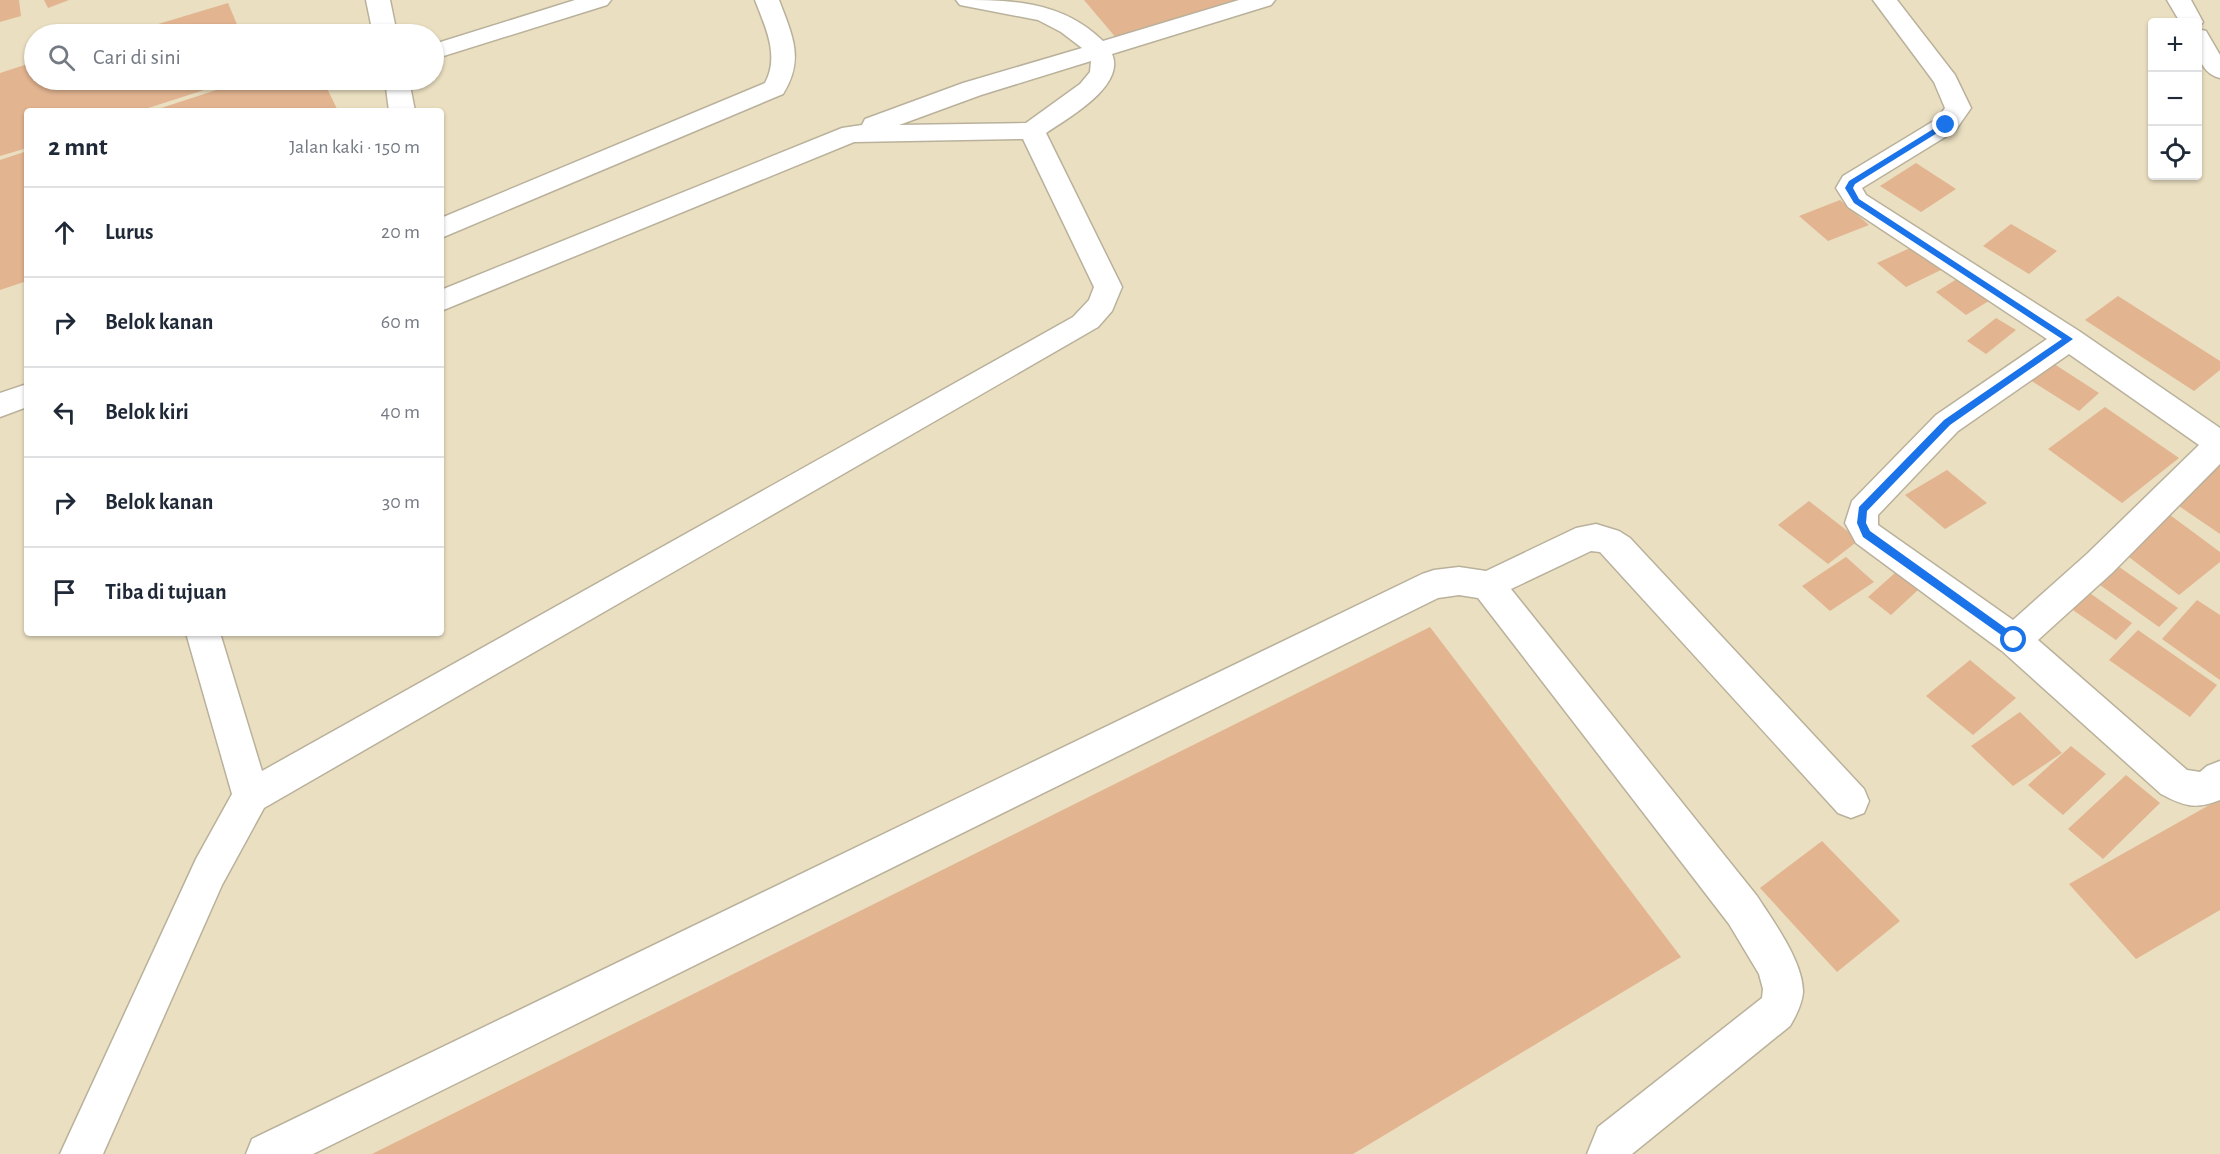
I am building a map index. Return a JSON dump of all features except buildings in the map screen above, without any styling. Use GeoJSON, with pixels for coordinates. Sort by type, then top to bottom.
{"type":"FeatureCollection","features":[{"type":"Feature","properties":{"kind":"street"},"geometry":{"type":"LineString","coordinates":[[378,0],[383,24]]}},
{"type":"Feature","properties":{"kind":"street"},"geometry":{"type":"LineString","coordinates":[[444,49],[599,0]]}},
{"type":"Feature","properties":{"kind":"street"},"geometry":{"type":"LineString","coordinates":[[444,228],[774,88],[784,72],[785,52],[767,0]]}},
{"type":"Feature","properties":{"kind":"street"},"geometry":{"type":"LineString","coordinates":[[850,134],[1032,131],[1081,96],[1102,72],[1104,66],[1099,49],[1053,17],[968,0]]}},
{"type":"Feature","properties":{"kind":"street"},"geometry":{"type":"LineString","coordinates":[[444,300],[850,134],[972,89],[1263,0]]}},
{"type":"Feature","properties":{"kind":"street"},"geometry":{"type":"LineString","coordinates":[[1886,0],[1946,80],[1958,108],[1946,125],[1852,182],[1849,188],[1851,194],[1857,201],[2069,339],[2220,444],[2100,563],[2014,640]]}},
{"type":"Feature","properties":{"kind":"street"},"geometry":{"type":"LineString","coordinates":[[2179,0],[2189,18]]}},
{"type":"Feature","properties":{"kind":"street"},"geometry":{"type":"LineString","coordinates":[[2202,44],[2220,70]]}},
{"type":"Feature","properties":{"kind":"street"},"geometry":{"type":"LineString","coordinates":[[399,90],[402,108]]}},
{"type":"Feature","properties":{"kind":"street"},"geometry":{"type":"LineString","coordinates":[[81,1154],[209,872],[251,796],[1083,324],[1104,302],[1108,287],[1032,131]]}},
{"type":"Feature","properties":{"kind":"street"},"geometry":{"type":"LineString","coordinates":[[2069,339],[1947,423],[1863,510],[1862,526],[1867,534],[2014,640],[2174,782],[2199,791],[2206,790],[2220,778]]}},
{"type":"Feature","properties":{"kind":"street"},"geometry":{"type":"LineString","coordinates":[[0,405],[24,396]]}},
{"type":"Feature","properties":{"kind":"street"},"geometry":{"type":"LineString","coordinates":[[267,1154],[1434,584],[1459,581],[1488,585],[1587,538],[1599,537],[1619,548],[1851,801]]}},
{"type":"Feature","properties":{"kind":"street"},"geometry":{"type":"LineString","coordinates":[[1488,585],[1743,910],[1765,945],[1782,980],[1782,999],[1776,1012],[1612,1142],[1608,1154]]}},
{"type":"Feature","properties":{"kind":"street"},"geometry":{"type":"LineString","coordinates":[[204,636],[251,796]]}},
{"type":"Feature","properties":{"kind":"shaded area"},"geometry":{"type":"Polygon","coordinates":[[[0,0],[2220,0],[2220,1154],[0,1154],[0,0]]]}},
{"type":"Feature","properties":{"kind":"route"},"geometry":{"type":"LineString","coordinates":[[1946,125],[1852,182],[1849,188],[1851,194],[1857,201],[2069,339],[1947,423],[1863,510],[1861,523],[1867,534],[2014,640]]}}]}
